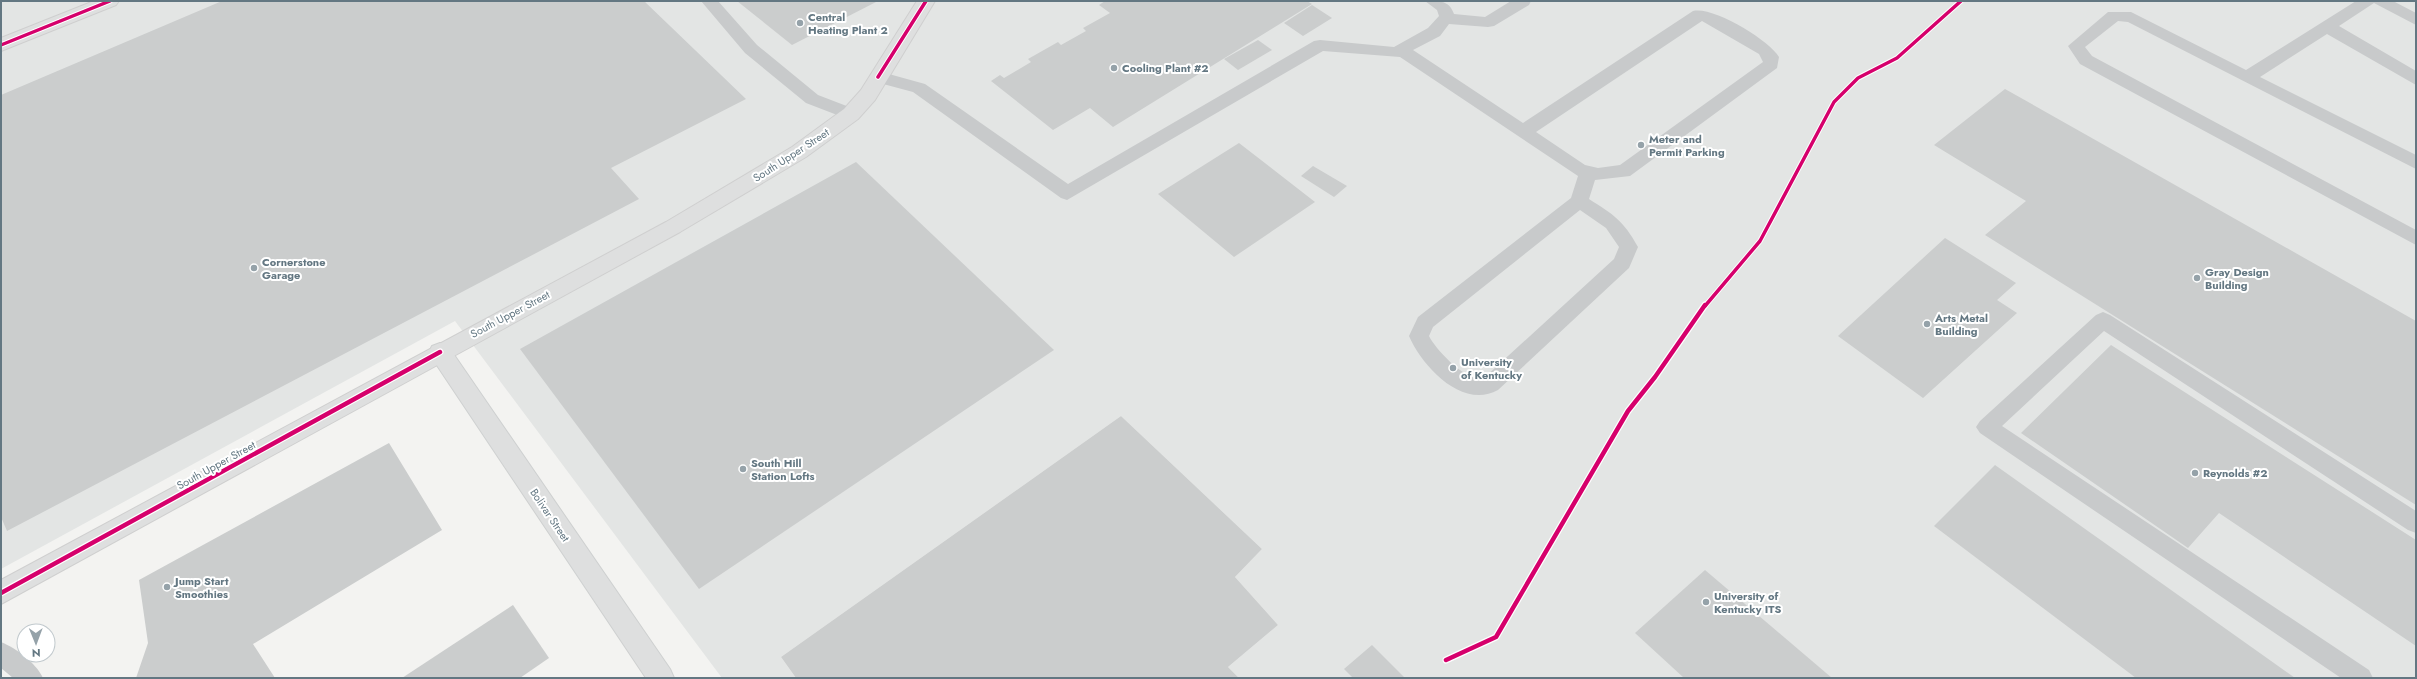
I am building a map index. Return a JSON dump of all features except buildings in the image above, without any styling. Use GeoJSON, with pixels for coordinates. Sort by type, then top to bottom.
{"type":"FeatureCollection","features":[{"type":"Feature","properties":{"kind":"main road"},"geometry":{"type":"LineString","coordinates":[[1,46],[110,1]]}},
{"type":"Feature","properties":{"kind":"main road","name":"South Upper Street"},"geometry":{"type":"LineString","coordinates":[[1,593],[440,352],[673,227],[799,152],[851,114],[868,95],[926,1]]}},
{"type":"Feature","properties":{"kind":"main road","name":"Bolivar Street"},"geometry":{"type":"LineString","coordinates":[[440,352],[661,678]]}},
{"type":"Feature","properties":{"kind":"lane"},"geometry":{"type":"LineString","coordinates":[[709,1],[752,48],[812,99],[851,114]]}},
{"type":"Feature","properties":{"kind":"lane"},"geometry":{"type":"LineString","coordinates":[[1433,1],[1444,7],[1446,19]]}},
{"type":"Feature","properties":{"kind":"lane"},"geometry":{"type":"LineString","coordinates":[[1446,19],[1488,22],[1523,1]]}},
{"type":"Feature","properties":{"kind":"lane"},"geometry":{"type":"LineString","coordinates":[[2248,77],[2366,1]]}},
{"type":"Feature","properties":{"kind":"lane"},"geometry":{"type":"LineString","coordinates":[[2381,1],[2416,20]]}},
{"type":"Feature","properties":{"kind":"lane"},"geometry":{"type":"LineString","coordinates":[[1401,50],[1523,132],[1580,170],[1598,174],[1624,171],[1771,64],[1771,57],[1765,50],[1710,16],[1699,15],[1523,132]]}},
{"type":"Feature","properties":{"kind":"lane"},"geometry":{"type":"LineString","coordinates":[[2416,163],[2131,17],[2122,15],[2114,16],[2076,46],[2086,60],[2416,238]]}},
{"type":"Feature","properties":{"kind":"lane"},"geometry":{"type":"LineString","coordinates":[[878,77],[919,88],[1067,193],[1320,45],[1396,53],[1434,32],[1446,19]]}},
{"type":"Feature","properties":{"kind":"lane"},"geometry":{"type":"LineString","coordinates":[[2326,26],[2416,79]]}},
{"type":"Feature","properties":{"kind":"lane"},"geometry":{"type":"LineString","coordinates":[[1578,201],[1613,223],[1629,247],[1622,263],[1491,384],[1480,388],[1466,384],[1430,356],[1422,346],[1418,336],[1425,322],[1578,201],[1588,172]]}},
{"type":"Feature","properties":{"kind":"lane"},"geometry":{"type":"LineString","coordinates":[[2361,678],[1987,427],[2102,320],[2416,523]]}},
{"type":"Feature","properties":{"kind":"lane"},"geometry":{"type":"LineString","coordinates":[[1,653],[31,678]]}},
{"type":"Feature","properties":{"kind":"shaded area","name":"University of Kentucky"},"geometry":{"type":"Polygon","coordinates":[[[1,1],[2416,1],[2416,678],[1239,678],[1228,667],[1278,625],[1235,577],[1262,549],[1121,416],[781,657],[796,678],[722,678],[455,321],[1,569],[1,1]]]}},
{"type":"Feature","properties":{"kind":"cycle path"},"geometry":{"type":"LineString","coordinates":[[1,45],[110,1]]}},
{"type":"Feature","properties":{"kind":"cycle path"},"geometry":{"type":"LineString","coordinates":[[878,77],[926,1]]}},
{"type":"Feature","properties":{"kind":"cycle path"},"geometry":{"type":"LineString","coordinates":[[1446,660],[1496,637],[1628,411],[1655,377],[1703,308],[1760,241],[1834,102],[1858,78],[1897,58],[1961,1]]}},
{"type":"Feature","properties":{"kind":"cycle path"},"geometry":{"type":"LineString","coordinates":[[1,593],[440,352]]}},
{"type":"Feature","properties":{"kind":"place","name":"Central Heating Plant 2"},"geometry":{"type":"Point","coordinates":[800,23]}},
{"type":"Feature","properties":{"kind":"place","name":"Cooling Plant #2"},"geometry":{"type":"Point","coordinates":[1114,68]}},
{"type":"Feature","properties":{"kind":"place","name":"Meter and Permit Parking"},"geometry":{"type":"Point","coordinates":[1641,145]}},
{"type":"Feature","properties":{"kind":"place","name":"Cornerstone Garage"},"geometry":{"type":"Point","coordinates":[254,268]}},
{"type":"Feature","properties":{"kind":"place","name":"Gray Design Building"},"geometry":{"type":"Point","coordinates":[2197,278]}},
{"type":"Feature","properties":{"kind":"place","name":"Arts Metal Building"},"geometry":{"type":"Point","coordinates":[1927,324]}},
{"type":"Feature","properties":{"kind":"place","name":"University of Kentucky"},"geometry":{"type":"Point","coordinates":[1453,368]}},
{"type":"Feature","properties":{"kind":"place","name":"South Hill Station Lofts"},"geometry":{"type":"Point","coordinates":[743,469]}},
{"type":"Feature","properties":{"kind":"place","name":"Reynolds #2"},"geometry":{"type":"Point","coordinates":[2195,473]}},
{"type":"Feature","properties":{"kind":"place","name":"Jump Start Smoothies"},"geometry":{"type":"Point","coordinates":[167,587]}},
{"type":"Feature","properties":{"kind":"place","name":"University of Kentucky ITS"},"geometry":{"type":"Point","coordinates":[1706,602]}}]}
